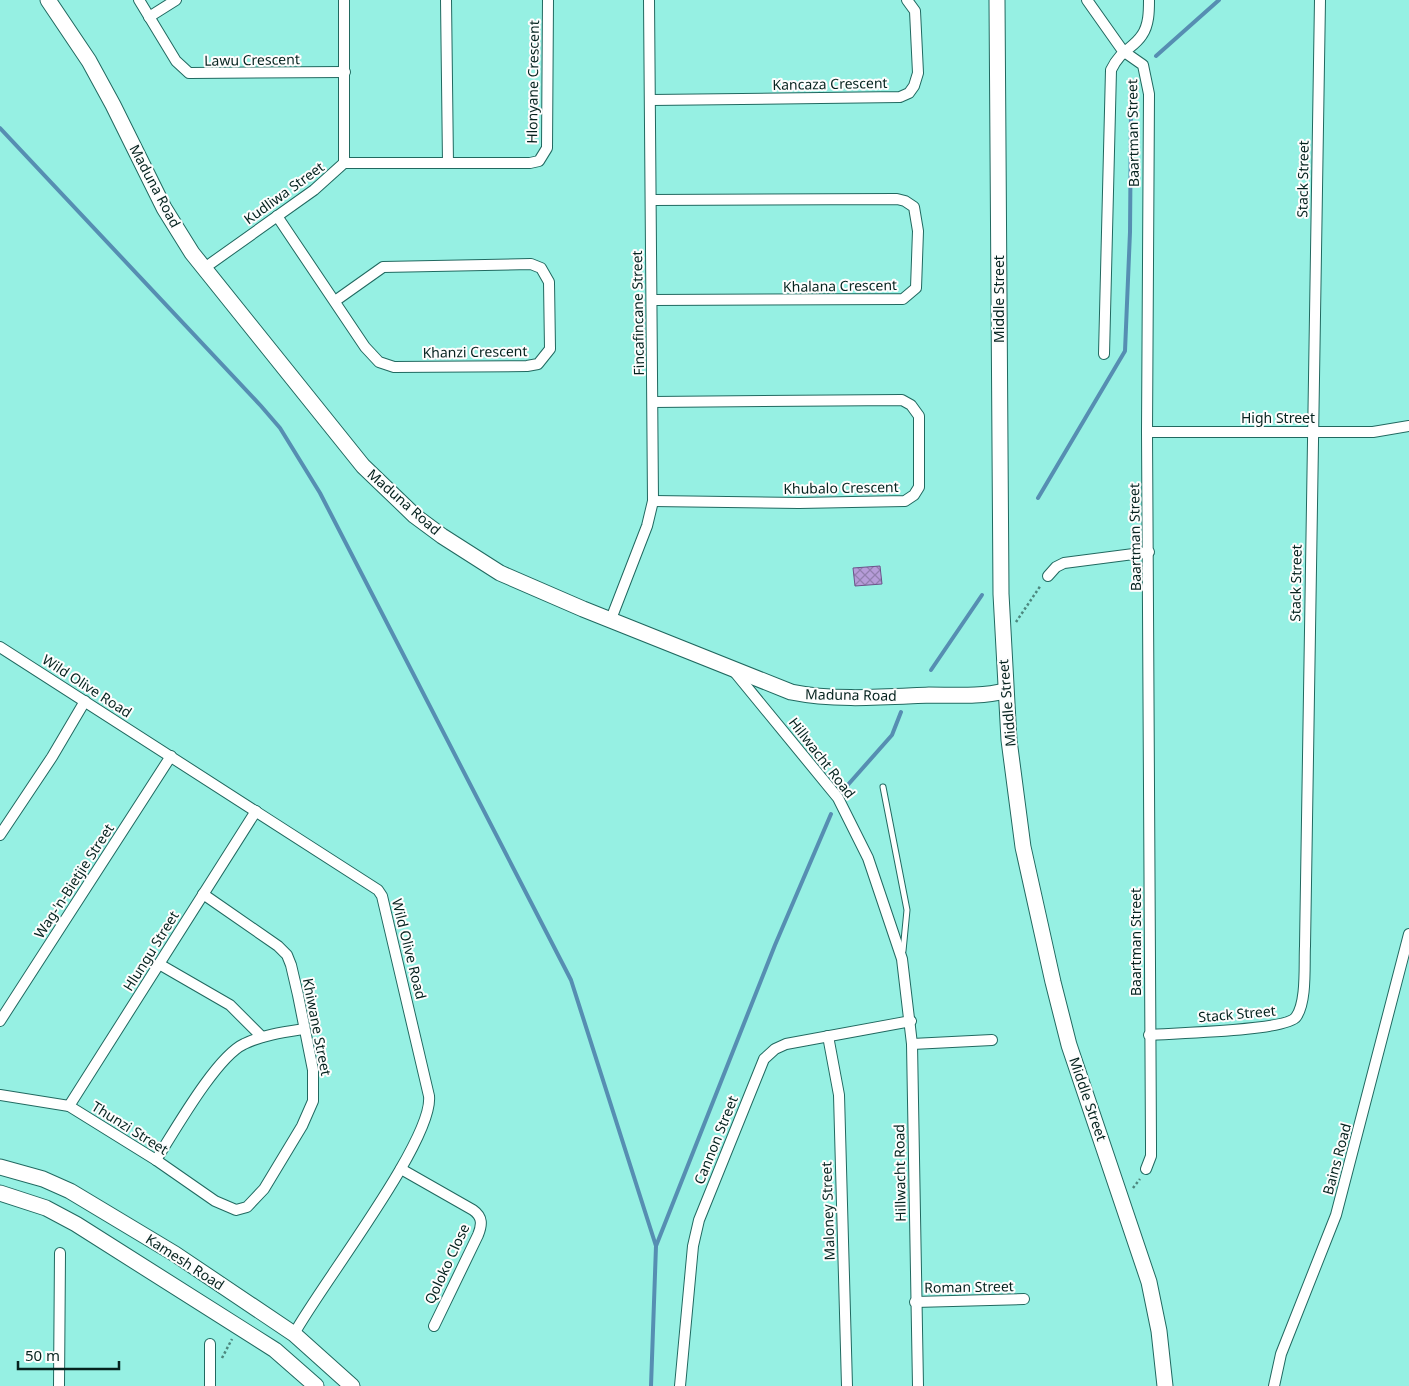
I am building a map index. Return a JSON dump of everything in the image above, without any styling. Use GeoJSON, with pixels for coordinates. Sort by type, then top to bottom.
{"type":"FeatureCollection","features":[{"type":"Feature","properties":{"kind":"main road","name":"Maduna Road"},"geometry":{"type":"LineString","coordinates":[[48,0],[89,61],[114,105],[164,208],[203,269],[363,466],[415,516],[500,573],[791,692],[812,696],[973,694],[1005,691]]}},
{"type":"Feature","properties":{"kind":"main road","name":"Middle Street"},"geometry":{"type":"LineString","coordinates":[[997,0],[1002,643],[1009,740],[1023,847],[1069,1045],[1149,1282],[1159,1331],[1166,1386]]}},
{"type":"Feature","properties":{"kind":"main road","name":"Kamesh Road"},"geometry":{"type":"LineString","coordinates":[[0,1166],[43,1179],[70,1191],[175,1254],[294,1334],[352,1386]]}},
{"type":"Feature","properties":{"kind":"main road","name":"Kamesh Road"},"geometry":{"type":"LineString","coordinates":[[0,1193],[46,1208],[76,1224],[275,1350],[316,1386]]}},
{"type":"Feature","properties":{"kind":"street","name":"Lawu Crescent"},"geometry":{"type":"LineString","coordinates":[[139,0],[176,61],[190,73],[345,72]]}},
{"type":"Feature","properties":{"kind":"street"},"geometry":{"type":"LineString","coordinates":[[148,17],[176,0]]}},
{"type":"Feature","properties":{"kind":"street","name":"Kudliwa Street"},"geometry":{"type":"LineString","coordinates":[[203,269],[328,179],[344,163],[344,0]]}},
{"type":"Feature","properties":{"kind":"street"},"geometry":{"type":"LineString","coordinates":[[446,0],[448,163]]}},
{"type":"Feature","properties":{"kind":"street","name":"Hlonyane Crescent"},"geometry":{"type":"LineString","coordinates":[[344,163],[530,163],[539,161],[544,156],[547,148],[548,0]]}},
{"type":"Feature","properties":{"kind":"street","name":"Fincafincane Street"},"geometry":{"type":"LineString","coordinates":[[611,618],[647,526],[653,501],[649,0]]}},
{"type":"Feature","properties":{"kind":"street","name":"Kancaza Crescent"},"geometry":{"type":"LineString","coordinates":[[651,100],[900,98],[909,93],[917,80],[915,11],[907,0]]}},
{"type":"Feature","properties":{"kind":"street","name":"Baartman Street"},"geometry":{"type":"LineString","coordinates":[[1087,0],[1123,51],[1143,64],[1149,88],[1147,432],[1151,1143],[1146,1169]]}},
{"type":"Feature","properties":{"kind":"street"},"geometry":{"type":"LineString","coordinates":[[1123,51],[1142,36],[1147,24],[1149,0]]}},
{"type":"Feature","properties":{"kind":"street","name":"Stack Street"},"geometry":{"type":"LineString","coordinates":[[1149,1035],[1279,1025],[1293,1020],[1301,1006],[1305,946],[1320,0]]}},
{"type":"Feature","properties":{"kind":"street","name":"Baartman Street"},"geometry":{"type":"LineString","coordinates":[[1104,354],[1107,325],[1111,70],[1123,51]]}},
{"type":"Feature","properties":{"kind":"street","name":"Khalana Crescent"},"geometry":{"type":"LineString","coordinates":[[650,200],[897,199],[905,201],[914,207],[918,230],[916,288],[903,299],[652,300]]}},
{"type":"Feature","properties":{"kind":"street","name":"Khanzi Crescent"},"geometry":{"type":"LineString","coordinates":[[277,216],[365,347],[374,357],[386,365],[533,365],[541,361],[550,349],[549,282],[541,268],[531,264],[383,267],[335,302]]}},
{"type":"Feature","properties":{"kind":"street","name":"Khubalo Crescent"},"geometry":{"type":"LineString","coordinates":[[653,402],[902,400],[911,405],[919,416],[919,487],[914,495],[905,500],[799,503],[653,501]]}},
{"type":"Feature","properties":{"kind":"street","name":"High Street"},"geometry":{"type":"LineString","coordinates":[[1147,432],[1373,432],[1409,426]]}},
{"type":"Feature","properties":{"kind":"street"},"geometry":{"type":"LineString","coordinates":[[1048,576],[1056,567],[1064,563],[1149,552]]}},
{"type":"Feature","properties":{"kind":"street","name":"Wild Olive Road"},"geometry":{"type":"LineString","coordinates":[[0,647],[378,890],[384,899],[430,1101],[426,1123],[401,1168],[294,1334]]}},
{"type":"Feature","properties":{"kind":"street","name":"Hillwacht Road"},"geometry":{"type":"LineString","coordinates":[[732,669],[838,798],[868,858],[902,960],[911,1021],[912,1044],[915,1302],[918,1386]]}},
{"type":"Feature","properties":{"kind":"street"},"geometry":{"type":"LineString","coordinates":[[0,835],[52,757],[85,701]]}},
{"type":"Feature","properties":{"kind":"street","name":"Wag-'n-Bietjie Street"},"geometry":{"type":"LineString","coordinates":[[0,1021],[171,756]]}},
{"type":"Feature","properties":{"kind":"street","name":"Hlungu Street"},"geometry":{"type":"LineString","coordinates":[[69,1106],[256,811]]}},
{"type":"Feature","properties":{"kind":"street","name":"Khiwane Street"},"geometry":{"type":"LineString","coordinates":[[203,894],[278,946],[287,955],[291,965],[313,1070],[312,1108],[258,1198],[247,1207],[236,1210]]}},
{"type":"Feature","properties":{"kind":"street","name":"Bains Road"},"geometry":{"type":"LineString","coordinates":[[1274,1386],[1281,1354],[1336,1215],[1407,954],[1409,934]]}},
{"type":"Feature","properties":{"kind":"street"},"geometry":{"type":"LineString","coordinates":[[158,964],[230,1005],[262,1038]]}},
{"type":"Feature","properties":{"kind":"street","name":"Cannon Street"},"geometry":{"type":"LineString","coordinates":[[680,1386],[693,1246],[699,1220],[764,1059],[775,1049],[786,1044],[911,1021]]}},
{"type":"Feature","properties":{"kind":"street"},"geometry":{"type":"LineString","coordinates":[[156,1160],[224,1060],[242,1044],[304,1029]]}},
{"type":"Feature","properties":{"kind":"street","name":"Maloney Street"},"geometry":{"type":"LineString","coordinates":[[828,1036],[839,1095],[847,1386]]}},
{"type":"Feature","properties":{"kind":"street"},"geometry":{"type":"LineString","coordinates":[[912,1044],[992,1040]]}},
{"type":"Feature","properties":{"kind":"street","name":"Thunzi Street"},"geometry":{"type":"LineString","coordinates":[[0,1095],[69,1106],[156,1160],[216,1201],[236,1210]]}},
{"type":"Feature","properties":{"kind":"street","name":"Qoloko Close"},"geometry":{"type":"LineString","coordinates":[[401,1168],[473,1210],[478,1214],[481,1223],[478,1235],[434,1326]]}},
{"type":"Feature","properties":{"kind":"street"},"geometry":{"type":"LineString","coordinates":[[59,1386],[60,1253]]}},
{"type":"Feature","properties":{"kind":"street","name":"Roman Street"},"geometry":{"type":"LineString","coordinates":[[915,1302],[1024,1299]]}},
{"type":"Feature","properties":{"kind":"street"},"geometry":{"type":"LineString","coordinates":[[210,1344],[210,1386]]}},
{"type":"Feature","properties":{"kind":"lane","name":"Hillwacht Road"},"geometry":{"type":"LineString","coordinates":[[883,787],[907,910],[902,960]]}},
{"type":"Feature","properties":{"kind":"path"},"geometry":{"type":"LineString","coordinates":[[1002,643],[1048,576]]}},
{"type":"Feature","properties":{"kind":"path"},"geometry":{"type":"LineString","coordinates":[[1122,1201],[1146,1169]]}},
{"type":"Feature","properties":{"kind":"building"},"geometry":{"type":"Polygon","coordinates":[[[880,566],[882,584],[855,586],[853,568],[880,566]]]}},
{"type":"Feature","properties":{"kind":"waterway"},"geometry":{"type":"LineString","coordinates":[[1156,56],[1219,0]]}},
{"type":"Feature","properties":{"kind":"waterway"},"geometry":{"type":"LineString","coordinates":[[1038,498],[1125,351],[1130,232],[1131,114],[1135,81]]}},
{"type":"Feature","properties":{"kind":"waterway"},"geometry":{"type":"LineString","coordinates":[[0,128],[261,406],[280,428],[320,493],[571,980],[656,1246],[651,1386]]}},
{"type":"Feature","properties":{"kind":"waterway"},"geometry":{"type":"LineString","coordinates":[[931,670],[982,595]]}},
{"type":"Feature","properties":{"kind":"waterway"},"geometry":{"type":"LineString","coordinates":[[846,787],[892,735],[901,712]]}},
{"type":"Feature","properties":{"kind":"waterway"},"geometry":{"type":"LineString","coordinates":[[656,1246],[775,945],[831,814]]}}]}
